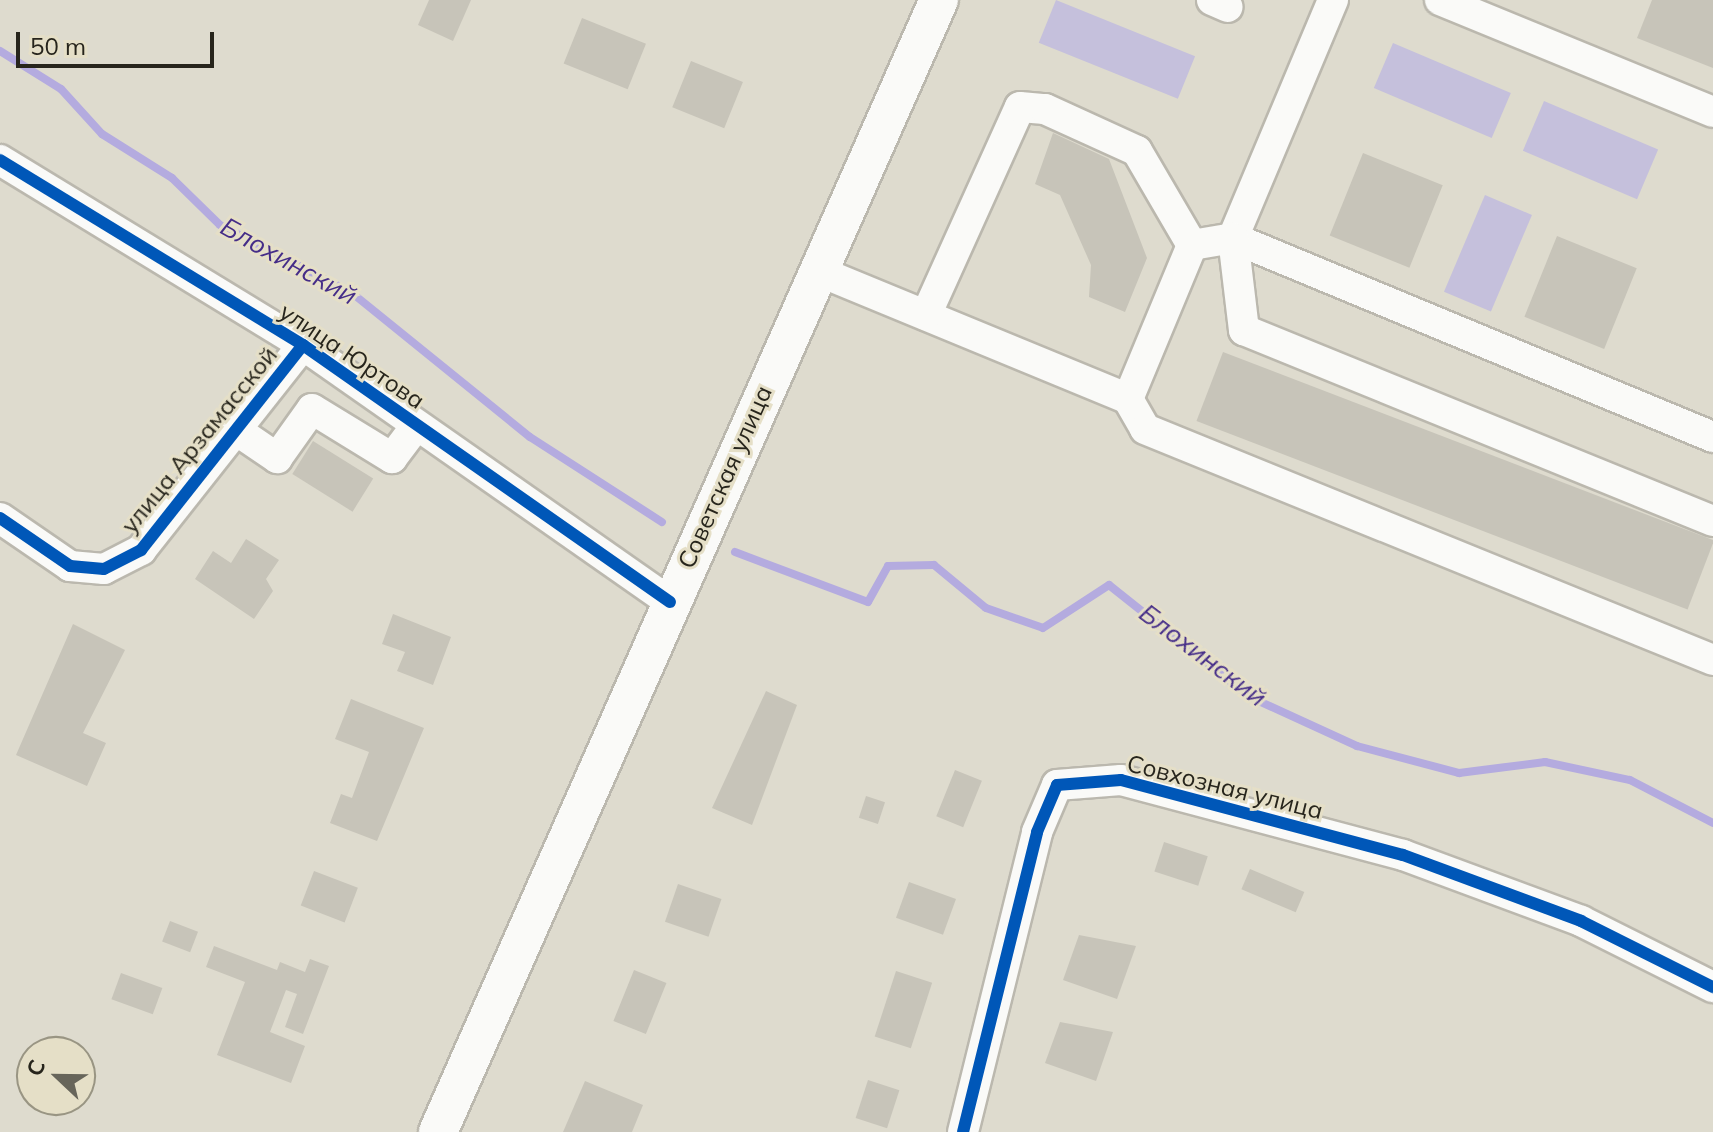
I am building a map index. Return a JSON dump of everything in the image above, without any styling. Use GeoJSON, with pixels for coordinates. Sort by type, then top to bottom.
{"type":"FeatureCollection","features":[{"type":"Feature","properties":{"kind":"main road","name":"Советская улица"},"geometry":{"type":"LineString","coordinates":[[438,1132],[939,0]]}},
{"type":"Feature","properties":{"kind":"street"},"geometry":{"type":"LineString","coordinates":[[1333,0],[1233,238],[1244,330],[1713,521]]}},
{"type":"Feature","properties":{"kind":"street"},"geometry":{"type":"LineString","coordinates":[[1440,0],[1713,112]]}},
{"type":"Feature","properties":{"kind":"street"},"geometry":{"type":"LineString","coordinates":[[926,315],[1020,107],[1045,109],[1137,151],[1192,245]]}},
{"type":"Feature","properties":{"kind":"street","name":"улица Юртова"},"geometry":{"type":"LineString","coordinates":[[0,160],[303,345],[670,602]]}},
{"type":"Feature","properties":{"kind":"street"},"geometry":{"type":"LineString","coordinates":[[1192,245],[1233,238],[1713,437]]}},
{"type":"Feature","properties":{"kind":"street"},"geometry":{"type":"LineString","coordinates":[[1128,399],[1192,245]]}},
{"type":"Feature","properties":{"kind":"street"},"geometry":{"type":"LineString","coordinates":[[818,271],[1128,399],[1145,429],[1713,660]]}},
{"type":"Feature","properties":{"kind":"street","name":"улица Арзамасской"},"geometry":{"type":"LineString","coordinates":[[0,518],[70,566],[104,569],[141,550],[303,345]]}},
{"type":"Feature","properties":{"kind":"street"},"geometry":{"type":"LineString","coordinates":[[236,430],[277,458],[312,409],[392,458],[416,426]]}},
{"type":"Feature","properties":{"kind":"street","name":"Совхозная улица"},"geometry":{"type":"LineString","coordinates":[[963,1132],[1037,832],[1057,785],[1121,780],[1403,855],[1581,921],[1713,987]]}},
{"type":"Feature","properties":{"kind":"shaded area"},"geometry":{"type":"Polygon","coordinates":[[[1056,0],[1195,56],[1178,99],[1039,43],[1056,0]]]}},
{"type":"Feature","properties":{"kind":"shaded area"},"geometry":{"type":"Polygon","coordinates":[[[1393,43],[1511,93],[1492,138],[1374,88],[1393,43]]]}},
{"type":"Feature","properties":{"kind":"shaded area"},"geometry":{"type":"Polygon","coordinates":[[[1544,101],[1658,149],[1637,199],[1523,151],[1544,101]]]}},
{"type":"Feature","properties":{"kind":"shaded area"},"geometry":{"type":"Polygon","coordinates":[[[1485,195],[1532,215],[1491,312],[1444,292],[1485,195]]]}},
{"type":"Feature","properties":{"kind":"building"},"geometry":{"type":"Polygon","coordinates":[[[429,0],[471,0],[453,41],[418,25],[429,0]]]}},
{"type":"Feature","properties":{"kind":"building"},"geometry":{"type":"Polygon","coordinates":[[[1652,0],[1713,0],[1713,68],[1637,38],[1652,0]]]}},
{"type":"Feature","properties":{"kind":"building"},"geometry":{"type":"Polygon","coordinates":[[[582,18],[646,44],[628,89],[564,63],[582,18]]]}},
{"type":"Feature","properties":{"kind":"building"},"geometry":{"type":"Polygon","coordinates":[[[691,61],[743,82],[724,128],[672,107],[691,61]]]}},
{"type":"Feature","properties":{"kind":"building"},"geometry":{"type":"Polygon","coordinates":[[[1053,133],[1109,159],[1147,258],[1125,312],[1089,297],[1091,265],[1060,195],[1035,184],[1053,133]]]}},
{"type":"Feature","properties":{"kind":"building"},"geometry":{"type":"Polygon","coordinates":[[[1363,153],[1443,185],[1409,268],[1330,236],[1363,153]]]}},
{"type":"Feature","properties":{"kind":"building"},"geometry":{"type":"Polygon","coordinates":[[[1557,236],[1637,268],[1604,349],[1524,317],[1557,236]]]}},
{"type":"Feature","properties":{"kind":"building"},"geometry":{"type":"Polygon","coordinates":[[[1223,352],[1713,540],[1688,610],[1196,421],[1223,352]]]}},
{"type":"Feature","properties":{"kind":"building"},"geometry":{"type":"Polygon","coordinates":[[[313,441],[373,479],[353,512],[292,474],[313,441]]]}},
{"type":"Feature","properties":{"kind":"building"},"geometry":{"type":"Polygon","coordinates":[[[246,539],[279,560],[266,579],[273,591],[254,619],[195,579],[213,551],[231,563],[246,539]]]}},
{"type":"Feature","properties":{"kind":"building"},"geometry":{"type":"Polygon","coordinates":[[[393,614],[451,637],[433,685],[397,671],[405,652],[382,644],[393,614]]]}},
{"type":"Feature","properties":{"kind":"building"},"geometry":{"type":"Polygon","coordinates":[[[73,624],[125,650],[83,733],[106,743],[87,786],[16,755],[73,624]]]}},
{"type":"Feature","properties":{"kind":"building"},"geometry":{"type":"Polygon","coordinates":[[[766,691],[797,705],[752,825],[712,808],[766,691]]]}},
{"type":"Feature","properties":{"kind":"building"},"geometry":{"type":"Polygon","coordinates":[[[351,699],[424,728],[377,841],[330,823],[341,794],[352,798],[369,752],[335,739],[351,699]]]}},
{"type":"Feature","properties":{"kind":"building"},"geometry":{"type":"Polygon","coordinates":[[[955,770],[982,781],[963,827],[936,816],[955,770]]]}},
{"type":"Feature","properties":{"kind":"building"},"geometry":{"type":"Polygon","coordinates":[[[866,796],[885,802],[878,824],[859,818],[866,796]]]}},
{"type":"Feature","properties":{"kind":"building"},"geometry":{"type":"Polygon","coordinates":[[[1164,842],[1208,856],[1198,886],[1154,871],[1164,842]]]}},
{"type":"Feature","properties":{"kind":"building"},"geometry":{"type":"Polygon","coordinates":[[[1250,869],[1304,892],[1296,912],[1241,889],[1250,869]]]}},
{"type":"Feature","properties":{"kind":"building"},"geometry":{"type":"Polygon","coordinates":[[[314,871],[358,888],[345,922],[301,906],[314,871]]]}},
{"type":"Feature","properties":{"kind":"building"},"geometry":{"type":"Polygon","coordinates":[[[909,882],[956,899],[943,935],[896,918],[909,882]]]}},
{"type":"Feature","properties":{"kind":"building"},"geometry":{"type":"Polygon","coordinates":[[[678,884],[721,899],[708,937],[665,922],[678,884]]]}},
{"type":"Feature","properties":{"kind":"building"},"geometry":{"type":"Polygon","coordinates":[[[170,921],[198,932],[190,952],[162,942],[170,921]]]}},
{"type":"Feature","properties":{"kind":"building"},"geometry":{"type":"Polygon","coordinates":[[[1079,935],[1136,946],[1117,999],[1063,980],[1079,935]]]}},
{"type":"Feature","properties":{"kind":"building"},"geometry":{"type":"Polygon","coordinates":[[[214,946],[277,970],[280,962],[305,972],[310,959],[329,966],[303,1034],[285,1027],[297,994],[286,990],[270,1032],[305,1046],[291,1083],[217,1055],[245,982],[206,967],[214,946]]]}},
{"type":"Feature","properties":{"kind":"building"},"geometry":{"type":"Polygon","coordinates":[[[634,970],[666,983],[646,1034],[613,1021],[634,970]]]}},
{"type":"Feature","properties":{"kind":"building"},"geometry":{"type":"Polygon","coordinates":[[[896,971],[932,983],[911,1048],[875,1037],[896,971]]]}},
{"type":"Feature","properties":{"kind":"building"},"geometry":{"type":"Polygon","coordinates":[[[121,973],[162,988],[153,1014],[111,999],[121,973]]]}},
{"type":"Feature","properties":{"kind":"building"},"geometry":{"type":"Polygon","coordinates":[[[1060,1022],[1113,1032],[1096,1081],[1045,1063],[1060,1022]]]}},
{"type":"Feature","properties":{"kind":"building"},"geometry":{"type":"Polygon","coordinates":[[[868,1080],[899,1090],[887,1128],[856,1118],[868,1080]]]}},
{"type":"Feature","properties":{"kind":"building"},"geometry":{"type":"Polygon","coordinates":[[[585,1081],[643,1105],[632,1132],[563,1132],[585,1081]]]}},
{"type":"Feature","properties":{"kind":"waterway","name":"Блохинский"},"geometry":{"type":"LineString","coordinates":[[0,51],[61,89],[102,134],[172,178],[220,225],[352,293],[530,437],[662,522]]}},
{"type":"Feature","properties":{"kind":"waterway","name":"Блохинский"},"geometry":{"type":"LineString","coordinates":[[735,552],[868,602],[888,566],[934,565],[986,608],[1043,628],[1109,585],[1250,697],[1357,746],[1459,773],[1545,762],[1630,780],[1713,823]]}},
{"type":"Feature","properties":{"kind":"cycle path"},"geometry":{"type":"LineString","coordinates":[[0,160],[303,345],[670,602]]}},
{"type":"Feature","properties":{"kind":"cycle path"},"geometry":{"type":"LineString","coordinates":[[0,518],[70,566],[104,569],[141,550],[303,345]]}},
{"type":"Feature","properties":{"kind":"cycle path"},"geometry":{"type":"LineString","coordinates":[[963,1132],[1037,832],[1057,785],[1121,780],[1403,855],[1581,921],[1713,987]]}}]}
